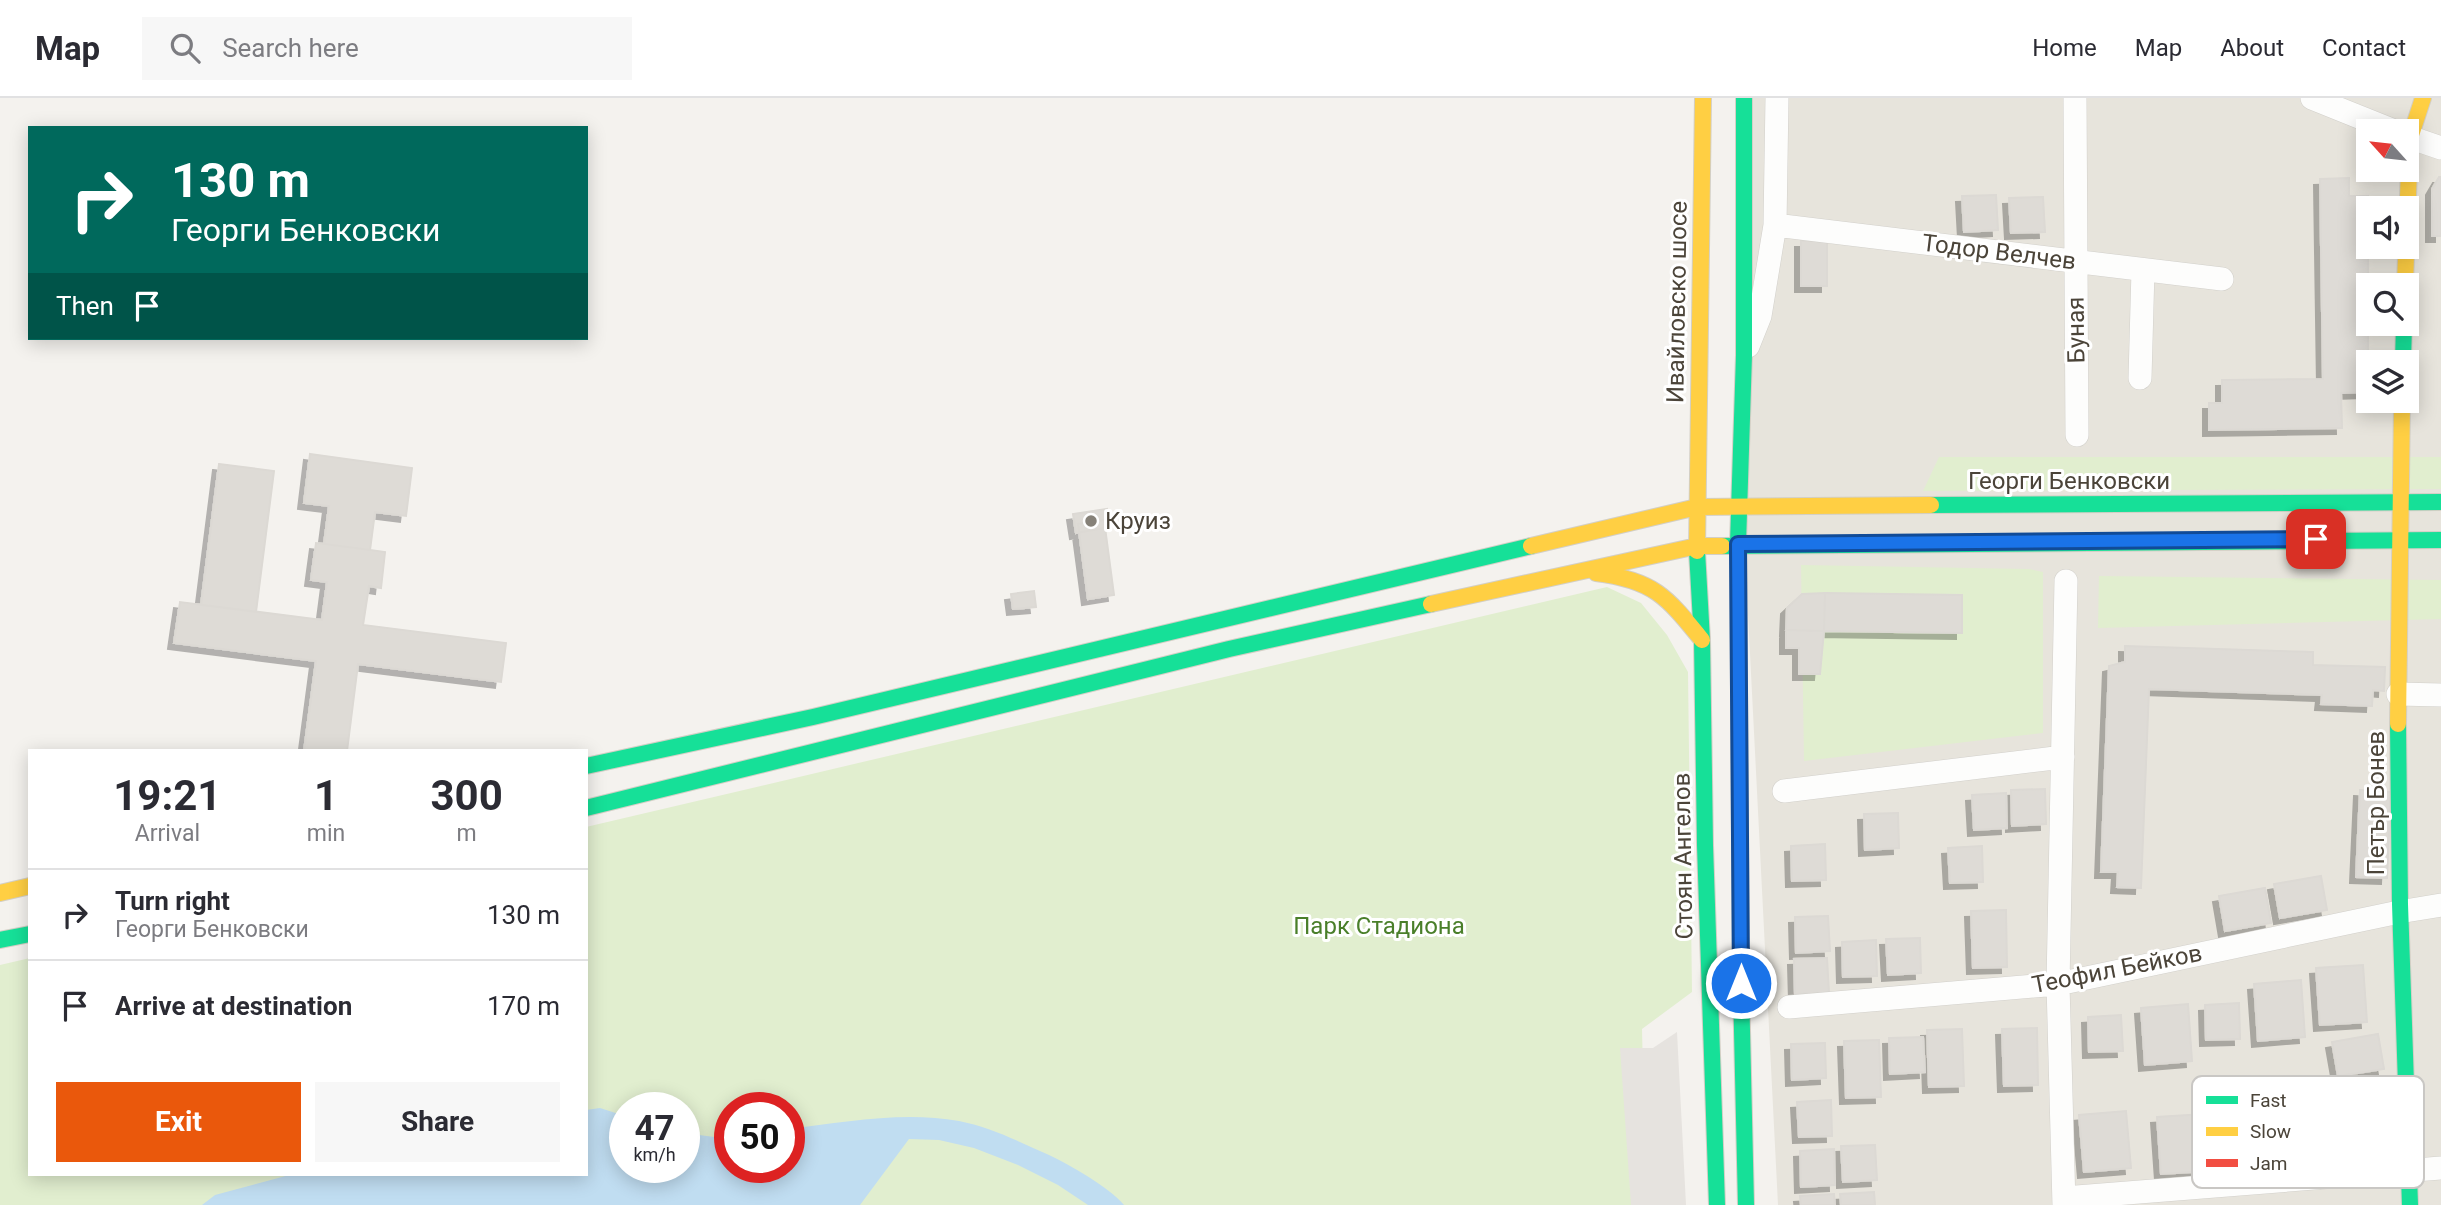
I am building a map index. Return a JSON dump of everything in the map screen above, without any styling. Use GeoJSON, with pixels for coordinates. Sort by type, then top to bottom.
{"type":"FeatureCollection","features":[{"type":"Feature","properties":{"kind":"main road","name":"Ивайловско шосе"},"geometry":{"type":"LineString","coordinates":[[1697,507],[1703,98]]}},
{"type":"Feature","properties":{"kind":"main road"},"geometry":{"type":"LineString","coordinates":[[1744,98],[1744,355],[1738,544],[1741,1010],[1746,1205]]}},
{"type":"Feature","properties":{"kind":"main road"},"geometry":{"type":"LineString","coordinates":[[2412,119],[2423,98]]}},
{"type":"Feature","properties":{"kind":"main road"},"geometry":{"type":"LineString","coordinates":[[2404,182],[2405,273]]}},
{"type":"Feature","properties":{"kind":"main road","name":"Петър Бонев"},"geometry":{"type":"LineString","coordinates":[[2402,413],[2399,501],[2399,912],[2405,1076]]}},
{"type":"Feature","properties":{"kind":"main road","name":"Георги Бенковски"},"geometry":{"type":"LineString","coordinates":[[588,766],[813,717],[1697,507],[2441,502]]}},
{"type":"Feature","properties":{"kind":"main road","name":"Стоян Ангелов"},"geometry":{"type":"LineString","coordinates":[[1697,507],[1702,640],[1704,845],[1717,1205]]}},
{"type":"Feature","properties":{"kind":"main road"},"geometry":{"type":"LineString","coordinates":[[588,808],[1229,649],[1697,546],[2441,540]]}},
{"type":"Feature","properties":{"kind":"main road"},"geometry":{"type":"LineString","coordinates":[[1579,571],[1617,576],[1649,586],[1673,606],[1702,640]]}},
{"type":"Feature","properties":{"kind":"main road"},"geometry":{"type":"LineString","coordinates":[[0,893],[28,886]]}},
{"type":"Feature","properties":{"kind":"main road"},"geometry":{"type":"LineString","coordinates":[[0,940],[28,933]]}},
{"type":"Feature","properties":{"kind":"street"},"geometry":{"type":"LineString","coordinates":[[1744,355],[1760,316],[1775,225],[1777,98]]}},
{"type":"Feature","properties":{"kind":"street","name":"Буная"},"geometry":{"type":"LineString","coordinates":[[2075,98],[2077,435]]}},
{"type":"Feature","properties":{"kind":"street"},"geometry":{"type":"LineString","coordinates":[[2312,98],[2364,119]]}},
{"type":"Feature","properties":{"kind":"street"},"geometry":{"type":"LineString","coordinates":[[2419,140],[2441,148]]}},
{"type":"Feature","properties":{"kind":"street","name":"Тодор Велчев"},"geometry":{"type":"LineString","coordinates":[[1775,225],[2222,279]]}},
{"type":"Feature","properties":{"kind":"street"},"geometry":{"type":"LineString","coordinates":[[2140,378],[2143,270]]}},
{"type":"Feature","properties":{"kind":"street"},"geometry":{"type":"LineString","coordinates":[[2066,581],[2058,984],[2064,1202],[2214,1188]]}},
{"type":"Feature","properties":{"kind":"street"},"geometry":{"type":"LineString","coordinates":[[2398,694],[2441,695]]}},
{"type":"Feature","properties":{"kind":"street"},"geometry":{"type":"LineString","coordinates":[[1784,791],[2063,757]]}},
{"type":"Feature","properties":{"kind":"street","name":"Теофил Бейков"},"geometry":{"type":"LineString","coordinates":[[1789,1007],[2058,984],[2441,905]]}},
{"type":"Feature","properties":{"kind":"shaded area"},"geometry":{"type":"Polygon","coordinates":[[[1736,98],[2441,98],[2441,1205],[1778,1205],[1745,555],[1736,98]]]}},
{"type":"Feature","properties":{"kind":"shaded area"},"geometry":{"type":"Polygon","coordinates":[[[1677,1032],[1686,1205],[1631,1205],[1620,1048],[1653,1048],[1677,1032]]]}},
{"type":"Feature","properties":{"kind":"green space"},"geometry":{"type":"Polygon","coordinates":[[[1939,457],[2441,457],[2441,489],[1923,491],[1939,457]]]}},
{"type":"Feature","properties":{"kind":"green space"},"geometry":{"type":"Polygon","coordinates":[[[1801,565],[2029,569],[2043,572],[2043,733],[1804,761],[1801,565]]]}},
{"type":"Feature","properties":{"kind":"green space"},"geometry":{"type":"Polygon","coordinates":[[[2099,576],[2441,580],[2441,619],[2098,628],[2099,576]]]}},
{"type":"Feature","properties":{"kind":"green space","name":"Парк Стадиона"},"geometry":{"type":"Polygon","coordinates":[[[1607,587],[1641,603],[1667,635],[1688,672],[1692,992],[1642,1029],[1646,1205],[0,1205],[0,965],[28,958],[28,1176],[588,1176],[588,827],[1607,587]]]}},
{"type":"Feature","properties":{"kind":"water"},"geometry":{"type":"Polygon","coordinates":[[[600,1108],[609,1111],[609,1183],[700,1183],[700,1135],[714,1137],[714,1183],[805,1183],[805,1127],[896,1117],[938,1118],[982,1127],[1049,1155],[1099,1184],[1124,1205],[1088,1205],[1058,1185],[1018,1165],[974,1148],[939,1140],[909,1139],[860,1205],[202,1205],[215,1195],[286,1176],[588,1176],[588,1110],[600,1108]]]}},
{"type":"Feature","properties":{"kind":"building"},"geometry":{"type":"Polygon","coordinates":[[[2439,177],[2441,236],[2432,236],[2432,189],[2439,177]]]}},
{"type":"Feature","properties":{"kind":"building"},"geometry":{"type":"Polygon","coordinates":[[[2349,178],[2349,196],[2356,196],[2356,259],[2368,259],[2368,273],[2356,273],[2356,336],[2368,336],[2368,350],[2356,350],[2356,392],[2341,393],[2342,428],[2209,430],[2209,403],[2222,403],[2222,380],[2323,379],[2320,179],[2349,178]]]}},
{"type":"Feature","properties":{"kind":"building"},"geometry":{"type":"Polygon","coordinates":[[[1996,195],[1998,230],[1964,232],[1962,196],[1996,195]]]}},
{"type":"Feature","properties":{"kind":"building"},"geometry":{"type":"Polygon","coordinates":[[[2043,197],[2045,232],[2011,233],[2009,198],[2043,197]]]}},
{"type":"Feature","properties":{"kind":"building"},"geometry":{"type":"Polygon","coordinates":[[[1801,241],[1827,241],[1827,286],[1801,286],[1801,241]]]}},
{"type":"Feature","properties":{"kind":"building"},"geometry":{"type":"Polygon","coordinates":[[[310,454],[412,468],[406,516],[375,512],[370,550],[385,552],[381,588],[369,586],[363,625],[506,643],[501,682],[358,664],[347,749],[304,749],[316,661],[174,643],[180,602],[322,620],[327,582],[311,580],[316,543],[324,544],[329,506],[304,503],[310,454]]]}},
{"type":"Feature","properties":{"kind":"building"},"geometry":{"type":"Polygon","coordinates":[[[310,454],[412,468],[406,516],[375,512],[370,550],[324,544],[329,506],[304,503],[310,454]]]}},
{"type":"Feature","properties":{"kind":"building"},"geometry":{"type":"Polygon","coordinates":[[[219,464],[274,471],[256,612],[201,605],[219,464]]]}},
{"type":"Feature","properties":{"kind":"building"},"geometry":{"type":"Polygon","coordinates":[[[1107,509],[1110,527],[1076,533],[1073,514],[1107,509]]]}},
{"type":"Feature","properties":{"kind":"building"},"geometry":{"type":"Polygon","coordinates":[[[1104,520],[1114,595],[1088,599],[1078,524],[1104,520]]]}},
{"type":"Feature","properties":{"kind":"building"},"geometry":{"type":"Polygon","coordinates":[[[1034,591],[1036,607],[1013,609],[1011,594],[1034,591]]]}},
{"type":"Feature","properties":{"kind":"building"},"geometry":{"type":"Polygon","coordinates":[[[1825,593],[1824,631],[1786,630],[1787,608],[1802,594],[1825,593]]]}},
{"type":"Feature","properties":{"kind":"building"},"geometry":{"type":"Polygon","coordinates":[[[1825,593],[1962,595],[1962,633],[1824,631],[1825,593]]]}},
{"type":"Feature","properties":{"kind":"building"},"geometry":{"type":"Polygon","coordinates":[[[1786,630],[1824,631],[1820,674],[1799,674],[1799,648],[1786,648],[1786,630]]]}},
{"type":"Feature","properties":{"kind":"building"},"geometry":{"type":"Polygon","coordinates":[[[2125,646],[2313,652],[2313,665],[2385,667],[2384,691],[2373,690],[2372,706],[2321,704],[2322,695],[2149,689],[2141,888],[2117,887],[2118,872],[2101,872],[2109,666],[2125,662],[2125,646]]]}},
{"type":"Feature","properties":{"kind":"building"},"geometry":{"type":"Polygon","coordinates":[[[2045,789],[2046,824],[2012,826],[2011,790],[2045,789]]]}},
{"type":"Feature","properties":{"kind":"building"},"geometry":{"type":"Polygon","coordinates":[[[2360,790],[2391,792],[2387,878],[2356,877],[2360,790]]]}},
{"type":"Feature","properties":{"kind":"building"},"geometry":{"type":"Polygon","coordinates":[[[2006,793],[2007,828],[1974,830],[1972,795],[2006,793]]]}},
{"type":"Feature","properties":{"kind":"building"},"geometry":{"type":"Polygon","coordinates":[[[1898,813],[1899,848],[1865,850],[1864,814],[1898,813]]]}},
{"type":"Feature","properties":{"kind":"building"},"geometry":{"type":"Polygon","coordinates":[[[1825,844],[1826,880],[1792,881],[1791,846],[1825,844]]]}},
{"type":"Feature","properties":{"kind":"building"},"geometry":{"type":"Polygon","coordinates":[[[1982,846],[1983,882],[1950,883],[1948,848],[1982,846]]]}},
{"type":"Feature","properties":{"kind":"building"},"geometry":{"type":"Polygon","coordinates":[[[2321,876],[2327,910],[2280,918],[2274,884],[2321,876]]]}},
{"type":"Feature","properties":{"kind":"building"},"geometry":{"type":"Polygon","coordinates":[[[2265,888],[2271,923],[2225,931],[2219,896],[2265,888]]]}},
{"type":"Feature","properties":{"kind":"building"},"geometry":{"type":"Polygon","coordinates":[[[2006,910],[2007,967],[1973,968],[1971,911],[2006,910]]]}},
{"type":"Feature","properties":{"kind":"building"},"geometry":{"type":"Polygon","coordinates":[[[1828,916],[1830,951],[1796,953],[1795,917],[1828,916]]]}},
{"type":"Feature","properties":{"kind":"building"},"geometry":{"type":"Polygon","coordinates":[[[1920,938],[1921,973],[1888,975],[1886,939],[1920,938]]]}},
{"type":"Feature","properties":{"kind":"building"},"geometry":{"type":"Polygon","coordinates":[[[1876,940],[1877,976],[1843,977],[1842,942],[1876,940]]]}},
{"type":"Feature","properties":{"kind":"building"},"geometry":{"type":"Polygon","coordinates":[[[1827,958],[1829,993],[1795,994],[1794,959],[1827,958]]]}},
{"type":"Feature","properties":{"kind":"building"},"geometry":{"type":"Polygon","coordinates":[[[2363,965],[2367,1022],[2320,1025],[2316,968],[2363,965]]]}},
{"type":"Feature","properties":{"kind":"building"},"geometry":{"type":"Polygon","coordinates":[[[2301,980],[2305,1037],[2258,1041],[2254,984],[2301,980]]]}},
{"type":"Feature","properties":{"kind":"building"},"geometry":{"type":"Polygon","coordinates":[[[2239,1003],[2240,1039],[2206,1040],[2205,1005],[2239,1003]]]}},
{"type":"Feature","properties":{"kind":"building"},"geometry":{"type":"Polygon","coordinates":[[[2188,1004],[2192,1061],[2145,1065],[2141,1008],[2188,1004]]]}},
{"type":"Feature","properties":{"kind":"building"},"geometry":{"type":"Polygon","coordinates":[[[2121,1015],[2123,1051],[2089,1052],[2088,1017],[2121,1015]]]}},
{"type":"Feature","properties":{"kind":"building"},"geometry":{"type":"Polygon","coordinates":[[[2037,1028],[2038,1085],[2004,1086],[2002,1029],[2037,1028]]]}},
{"type":"Feature","properties":{"kind":"building"},"geometry":{"type":"Polygon","coordinates":[[[1962,1029],[1964,1086],[1929,1087],[1927,1030],[1962,1029]]]}},
{"type":"Feature","properties":{"kind":"building"},"geometry":{"type":"Polygon","coordinates":[[[2378,1034],[2384,1069],[2338,1076],[2332,1042],[2378,1034]]]}},
{"type":"Feature","properties":{"kind":"building"},"geometry":{"type":"Polygon","coordinates":[[[1923,1037],[1925,1072],[1890,1074],[1889,1038],[1923,1037]]]}},
{"type":"Feature","properties":{"kind":"building"},"geometry":{"type":"Polygon","coordinates":[[[1879,1040],[1881,1097],[1846,1098],[1844,1041],[1879,1040]]]}},
{"type":"Feature","properties":{"kind":"building"},"geometry":{"type":"Polygon","coordinates":[[[1825,1043],[1826,1078],[1792,1080],[1791,1044],[1825,1043]]]}},
{"type":"Feature","properties":{"kind":"building"},"geometry":{"type":"Polygon","coordinates":[[[1831,1100],[1832,1136],[1799,1137],[1797,1102],[1831,1100]]]}},
{"type":"Feature","properties":{"kind":"building"},"geometry":{"type":"Polygon","coordinates":[[[2126,1111],[2131,1168],[2084,1172],[2079,1115],[2126,1111]]]}},
{"type":"Feature","properties":{"kind":"building"},"geometry":{"type":"Polygon","coordinates":[[[2192,1115],[2192,1172],[2161,1174],[2157,1117],[2192,1115]]]}},
{"type":"Feature","properties":{"kind":"building"},"geometry":{"type":"Polygon","coordinates":[[[1875,1145],[1877,1180],[1843,1182],[1841,1146],[1875,1145]]]}},
{"type":"Feature","properties":{"kind":"building"},"geometry":{"type":"Polygon","coordinates":[[[1834,1149],[1835,1185],[1801,1187],[1800,1151],[1834,1149]]]}},
{"type":"Feature","properties":{"kind":"building"},"geometry":{"type":"Polygon","coordinates":[[[1874,1192],[1875,1205],[1841,1205],[1840,1194],[1874,1192]]]}},
{"type":"Feature","properties":{"kind":"building"},"geometry":{"type":"Polygon","coordinates":[[[1834,1194],[1835,1205],[1801,1205],[1800,1196],[1834,1194]]]}},
{"type":"Feature","properties":{"kind":"traffic: fast"},"geometry":{"type":"LineString","coordinates":[[1740,829],[1738,544],[1744,355],[1744,98]]}},
{"type":"Feature","properties":{"kind":"traffic: fast"},"geometry":{"type":"LineString","coordinates":[[2403,350],[2404,336]]}},
{"type":"Feature","properties":{"kind":"traffic: fast"},"geometry":{"type":"LineString","coordinates":[[1931,505],[2441,502]]}},
{"type":"Feature","properties":{"kind":"traffic: fast"},"geometry":{"type":"LineString","coordinates":[[1722,546],[2441,540]]}},
{"type":"Feature","properties":{"kind":"traffic: fast"},"geometry":{"type":"LineString","coordinates":[[588,766],[813,717],[1531,546]]}},
{"type":"Feature","properties":{"kind":"traffic: fast"},"geometry":{"type":"LineString","coordinates":[[1697,551],[1702,640],[1705,845],[1717,1205]]}},
{"type":"Feature","properties":{"kind":"traffic: fast"},"geometry":{"type":"LineString","coordinates":[[588,808],[1229,649],[1431,604]]}},
{"type":"Feature","properties":{"kind":"traffic: fast"},"geometry":{"type":"LineString","coordinates":[[2398,724],[2406,1076]]}},
{"type":"Feature","properties":{"kind":"traffic: fast"},"geometry":{"type":"LineString","coordinates":[[0,940],[28,934]]}},
{"type":"Feature","properties":{"kind":"traffic: fast"},"geometry":{"type":"LineString","coordinates":[[1741,987],[1746,1205]]}},
{"type":"Feature","properties":{"kind":"traffic: fast"},"geometry":{"type":"LineString","coordinates":[[2409,1188],[2410,1205]]}},
{"type":"Feature","properties":{"kind":"traffic: slow"},"geometry":{"type":"LineString","coordinates":[[1697,551],[1703,98]]}},
{"type":"Feature","properties":{"kind":"traffic: slow"},"geometry":{"type":"LineString","coordinates":[[2405,273],[2410,138],[2423,98]]}},
{"type":"Feature","properties":{"kind":"traffic: slow"},"geometry":{"type":"LineString","coordinates":[[2398,724],[2402,413]]}},
{"type":"Feature","properties":{"kind":"traffic: slow"},"geometry":{"type":"LineString","coordinates":[[1531,546],[1697,507],[1931,505]]}},
{"type":"Feature","properties":{"kind":"traffic: slow"},"geometry":{"type":"LineString","coordinates":[[1431,604],[1697,546],[1722,546]]}},
{"type":"Feature","properties":{"kind":"traffic: slow"},"geometry":{"type":"LineString","coordinates":[[1596,573],[1632,580],[1658,593],[1679,612],[1702,640]]}},
{"type":"Feature","properties":{"kind":"traffic: slow"},"geometry":{"type":"LineString","coordinates":[[0,893],[28,886]]}},
{"type":"Feature","properties":{"kind":"traffic: jam"},"geometry":{"type":"LineString","coordinates":[[1740,829],[1741,987]]}},
{"type":"Feature","properties":{"kind":"place","name":"Круиз"},"geometry":{"type":"Point","coordinates":[1091,521]}},
{"type":"Feature","properties":{"kind":"route"},"geometry":{"type":"LineString","coordinates":[[1741,983],[1738,544],[2316,539]]}}]}
